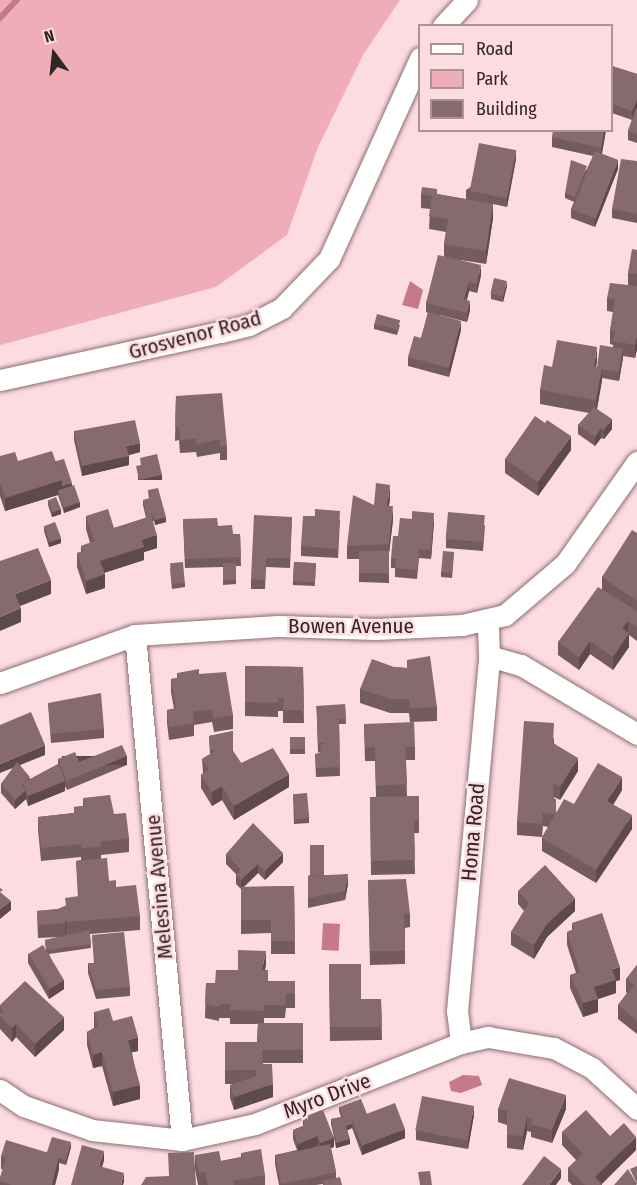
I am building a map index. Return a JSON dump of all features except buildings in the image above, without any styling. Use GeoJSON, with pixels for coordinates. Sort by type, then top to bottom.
{"type":"FeatureCollection","features":[{"type":"Feature","properties":{"kind":"street"},"geometry":{"type":"LineString","coordinates":[[444,24],[467,0]]}},
{"type":"Feature","properties":{"kind":"street","name":"Grosvenor Road"},"geometry":{"type":"LineString","coordinates":[[0,380],[230,330],[282,308],[329,259],[418,62]]}},
{"type":"Feature","properties":{"kind":"street","name":"Bowen Avenue"},"geometry":{"type":"LineString","coordinates":[[0,683],[135,635],[278,626],[443,626],[488,620],[516,609],[565,564],[637,462]]}},
{"type":"Feature","properties":{"kind":"street","name":"Homa Road"},"geometry":{"type":"LineString","coordinates":[[461,1043],[457,1011],[459,978],[489,656],[488,620]]}},
{"type":"Feature","properties":{"kind":"street","name":"Melesina Avenue"},"geometry":{"type":"LineString","coordinates":[[135,635],[182,1140]]}},
{"type":"Feature","properties":{"kind":"street"},"geometry":{"type":"LineString","coordinates":[[489,656],[521,665],[637,734]]}},
{"type":"Feature","properties":{"kind":"street","name":"Myro Drive"},"geometry":{"type":"LineString","coordinates":[[0,1090],[24,1106],[92,1130],[182,1140],[255,1124],[461,1043],[488,1037],[555,1048],[592,1068],[637,1109]]}},
{"type":"Feature","properties":{"kind":"green space"},"geometry":{"type":"Polygon","coordinates":[[[0,0],[400,0],[363,55],[318,147],[287,235],[216,287],[0,345],[0,0]]]}},
{"type":"Feature","properties":{"kind":"shaded area"},"geometry":{"type":"Polygon","coordinates":[[[410,281],[423,290],[418,309],[402,305],[410,281]]]}},
{"type":"Feature","properties":{"kind":"shaded area"},"geometry":{"type":"Polygon","coordinates":[[[323,923],[340,924],[339,951],[322,950],[323,923]]]}},
{"type":"Feature","properties":{"kind":"shaded area"},"geometry":{"type":"Polygon","coordinates":[[[463,1075],[479,1076],[482,1085],[461,1093],[451,1091],[449,1082],[463,1075]]]}},
{"type":"Feature","properties":{"kind":"waterway"},"geometry":{"type":"LineString","coordinates":[[0,18],[17,0]]}}]}
